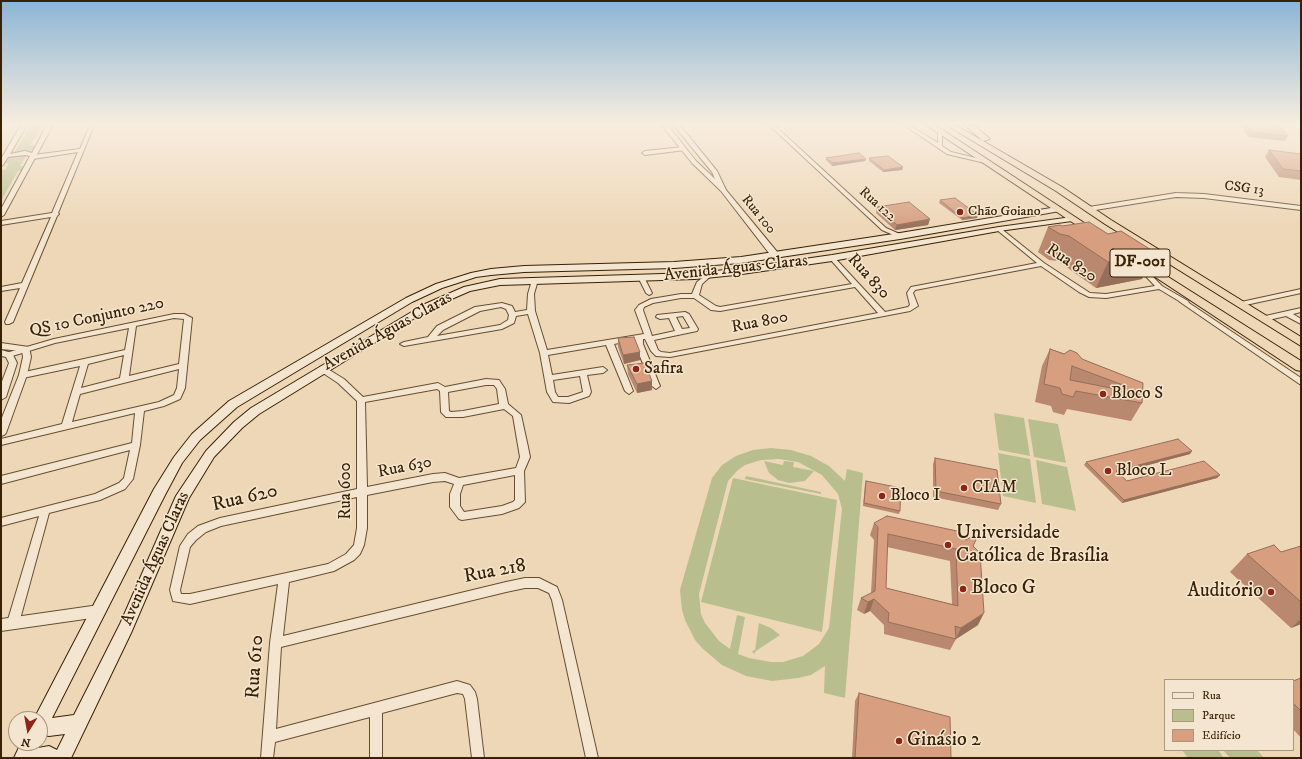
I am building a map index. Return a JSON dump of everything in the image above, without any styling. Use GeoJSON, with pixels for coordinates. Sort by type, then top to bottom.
{"type":"FeatureCollection","features":[{"type":"Feature","properties":{"kind":"highway","name":"DF-001"},"geometry":{"type":"LineString","coordinates":[[981,158],[1103,239]]}},
{"type":"Feature","properties":{"kind":"highway","name":"DF-001"},"geometry":{"type":"LineString","coordinates":[[1009,158],[1301,342]]}},
{"type":"Feature","properties":{"kind":"highway","name":"DF-001"},"geometry":{"type":"LineString","coordinates":[[1129,256],[1301,367]]}},
{"type":"Feature","properties":{"kind":"main road","name":"Avenida Águas Claras"},"geometry":{"type":"LineString","coordinates":[[62,758],[126,628],[183,496],[196,473],[224,438],[242,421],[275,398],[405,319],[444,298],[465,284],[491,272],[524,269],[710,263],[775,255],[900,236],[1056,209]]}},
{"type":"Feature","properties":{"kind":"main road"},"geometry":{"type":"LineString","coordinates":[[1015,216],[1027,225]]}},
{"type":"Feature","properties":{"kind":"main road","name":"Avenida Águas Claras"},"geometry":{"type":"LineString","coordinates":[[48,711],[159,493],[178,460],[196,437],[233,404],[390,310],[428,290],[465,284],[535,280],[710,274],[832,258],[998,229],[1072,219]]}},
{"type":"Feature","properties":{"kind":"main road"},"geometry":{"type":"LineString","coordinates":[[710,263],[706,267],[706,270],[710,274]]}},
{"type":"Feature","properties":{"kind":"main road"},"geometry":{"type":"LineString","coordinates":[[674,265],[678,269],[675,276]]}},
{"type":"Feature","properties":{"kind":"main road"},"geometry":{"type":"LineString","coordinates":[[390,310],[406,314],[405,319]]}},
{"type":"Feature","properties":{"kind":"main road"},"geometry":{"type":"LineString","coordinates":[[48,727],[56,727],[79,723]]}},
{"type":"Feature","properties":{"kind":"main road"},"geometry":{"type":"LineString","coordinates":[[27,758],[49,755],[55,758]]}},
{"type":"Feature","properties":{"kind":"street"},"geometry":{"type":"LineString","coordinates":[[1,215],[32,158]]}},
{"type":"Feature","properties":{"kind":"street"},"geometry":{"type":"LineString","coordinates":[[9,322],[79,158]]}},
{"type":"Feature","properties":{"kind":"street","name":"Rua 100"},"geometry":{"type":"LineString","coordinates":[[692,158],[711,180],[723,190],[775,255]]}},
{"type":"Feature","properties":{"kind":"street","name":"Rua 100"},"geometry":{"type":"LineString","coordinates":[[704,158],[715,172],[723,190]]}},
{"type":"Feature","properties":{"kind":"street","name":"Rua 122"},"geometry":{"type":"LineString","coordinates":[[807,158],[884,229],[900,236]]}},
{"type":"Feature","properties":{"kind":"street"},"geometry":{"type":"LineString","coordinates":[[972,158],[985,161]]}},
{"type":"Feature","properties":{"kind":"street","name":"CSG 13"},"geometry":{"type":"LineString","coordinates":[[1089,209],[1176,195],[1204,196],[1301,208]]}},
{"type":"Feature","properties":{"kind":"street"},"geometry":{"type":"LineString","coordinates":[[1,223],[56,214]]}},
{"type":"Feature","properties":{"kind":"street","name":"Rua 820"},"geometry":{"type":"LineString","coordinates":[[998,229],[1042,264],[1089,295],[1106,296],[1160,287]]}},
{"type":"Feature","properties":{"kind":"street"},"geometry":{"type":"LineString","coordinates":[[1129,256],[1160,287],[1301,382]]}},
{"type":"Feature","properties":{"kind":"street","name":"Rua 830"},"geometry":{"type":"LineString","coordinates":[[832,258],[855,285],[884,315]]}},
{"type":"Feature","properties":{"kind":"street","name":"Rua 800"},"geometry":{"type":"LineString","coordinates":[[645,337],[659,354],[670,355],[884,315],[913,308],[914,305],[910,291],[913,288],[1042,264]]}},
{"type":"Feature","properties":{"kind":"street"},"geometry":{"type":"LineString","coordinates":[[695,296],[696,287],[710,274]]}},
{"type":"Feature","properties":{"kind":"street"},"geometry":{"type":"LineString","coordinates":[[641,277],[649,293]]}},
{"type":"Feature","properties":{"kind":"street"},"geometry":{"type":"LineString","coordinates":[[535,280],[531,294],[531,311],[544,353],[548,378],[554,398],[559,400],[570,400],[587,392],[583,373]]}},
{"type":"Feature","properties":{"kind":"street"},"geometry":{"type":"LineString","coordinates":[[1,289],[25,285]]}},
{"type":"Feature","properties":{"kind":"street"},"geometry":{"type":"LineString","coordinates":[[645,337],[640,314],[642,306],[651,301],[695,296],[714,308],[720,309],[855,285]]}},
{"type":"Feature","properties":{"kind":"street"},"geometry":{"type":"LineString","coordinates":[[1241,304],[1301,291]]}},
{"type":"Feature","properties":{"kind":"street"},"geometry":{"type":"LineString","coordinates":[[1182,301],[1204,309],[1232,323]]}},
{"type":"Feature","properties":{"kind":"street"},"geometry":{"type":"LineString","coordinates":[[404,344],[502,327],[511,321],[513,315],[509,308],[502,306],[478,309],[461,316],[440,328],[431,339]]}},
{"type":"Feature","properties":{"kind":"street"},"geometry":{"type":"LineString","coordinates":[[1264,319],[1301,310]]}},
{"type":"Feature","properties":{"kind":"street"},"geometry":{"type":"LineString","coordinates":[[513,315],[531,311]]}},
{"type":"Feature","properties":{"kind":"street"},"geometry":{"type":"LineString","coordinates":[[1287,313],[1301,322]]}},
{"type":"Feature","properties":{"kind":"street"},"geometry":{"type":"LineString","coordinates":[[544,353],[609,342],[680,333],[693,330],[694,328],[687,315],[660,317]]}},
{"type":"Feature","properties":{"kind":"street","name":"QS 10 Conjunto 220"},"geometry":{"type":"LineString","coordinates":[[5,354],[47,343],[180,316],[186,317],[188,322],[184,366]]}},
{"type":"Feature","properties":{"kind":"street"},"geometry":{"type":"LineString","coordinates":[[671,316],[680,333]]}},
{"type":"Feature","properties":{"kind":"street"},"geometry":{"type":"LineString","coordinates":[[124,380],[133,325]]}},
{"type":"Feature","properties":{"kind":"street"},"geometry":{"type":"LineString","coordinates":[[645,337],[639,344],[656,386]]}},
{"type":"Feature","properties":{"kind":"street"},"geometry":{"type":"LineString","coordinates":[[609,342],[629,391]]}},
{"type":"Feature","properties":{"kind":"street"},"geometry":{"type":"LineString","coordinates":[[1,346],[26,349],[27,356],[23,375],[1,433]]}},
{"type":"Feature","properties":{"kind":"street"},"geometry":{"type":"LineString","coordinates":[[23,375],[128,352]]}},
{"type":"Feature","properties":{"kind":"street"},"geometry":{"type":"LineString","coordinates":[[1,397],[11,369],[12,359],[5,354]]}},
{"type":"Feature","properties":{"kind":"street"},"geometry":{"type":"LineString","coordinates":[[66,426],[85,362]]}},
{"type":"Feature","properties":{"kind":"street"},"geometry":{"type":"LineString","coordinates":[[1,442],[161,404],[177,397],[181,388],[184,366],[76,392]]}},
{"type":"Feature","properties":{"kind":"street"},"geometry":{"type":"LineString","coordinates":[[323,368],[341,381],[361,400],[433,386],[440,387],[444,390],[486,382],[496,382],[501,389],[504,406]]}},
{"type":"Feature","properties":{"kind":"street"},"geometry":{"type":"LineString","coordinates":[[548,378],[602,370]]}},
{"type":"Feature","properties":{"kind":"street"},"geometry":{"type":"LineString","coordinates":[[444,390],[445,412],[449,415],[463,414],[504,406],[515,412],[519,421],[525,453],[524,462],[519,471],[520,495],[518,504],[502,510],[467,517],[462,516],[455,506],[455,494],[459,482],[519,471]]}},
{"type":"Feature","properties":{"kind":"street","name":"Rua 600"},"geometry":{"type":"LineString","coordinates":[[284,578],[330,568],[353,554],[359,545],[361,537],[362,492],[361,400]]}},
{"type":"Feature","properties":{"kind":"street"},"geometry":{"type":"LineString","coordinates":[[1,522],[97,497],[122,486],[128,479],[136,445],[140,410]]}},
{"type":"Feature","properties":{"kind":"street"},"geometry":{"type":"LineString","coordinates":[[1,480],[136,445]]}},
{"type":"Feature","properties":{"kind":"street","name":"Rua 630"},"geometry":{"type":"LineString","coordinates":[[362,492],[433,478],[451,478],[459,482]]}},
{"type":"Feature","properties":{"kind":"street","name":"Rua 620"},"geometry":{"type":"LineString","coordinates":[[284,578],[190,599],[180,599],[175,595],[185,546],[192,537],[202,529],[220,522],[362,492]]}},
{"type":"Feature","properties":{"kind":"street"},"geometry":{"type":"LineString","coordinates":[[45,511],[7,624],[99,611]]}},
{"type":"Feature","properties":{"kind":"street","name":"Rua 610"},"geometry":{"type":"LineString","coordinates":[[267,758],[276,644],[284,578]]}},
{"type":"Feature","properties":{"kind":"street","name":"Rua 218"},"geometry":{"type":"LineString","coordinates":[[276,644],[506,587],[525,583],[539,583],[553,590],[557,600],[592,758]]}},
{"type":"Feature","properties":{"kind":"street"},"geometry":{"type":"LineString","coordinates":[[269,737],[457,687],[466,689],[470,692],[478,758]]}},
{"type":"Feature","properties":{"kind":"street"},"geometry":{"type":"LineString","coordinates":[[376,709],[376,758]]}},
{"type":"Feature","properties":{"kind":"green space"},"geometry":{"type":"Polygon","coordinates":[[[7,158],[25,158],[20,166],[25,166],[22,171],[18,171],[1,201],[1,176],[3,173],[1,170],[5,170],[9,163],[4,163],[7,158]]]}},
{"type":"Feature","properties":{"kind":"green space"},"geometry":{"type":"Polygon","coordinates":[[[994,413],[1024,418],[1030,456],[999,450],[994,413]]]}},
{"type":"Feature","properties":{"kind":"green space"},"geometry":{"type":"Polygon","coordinates":[[[1028,419],[1058,424],[1066,463],[1034,457],[1028,419]]]}},
{"type":"Feature","properties":{"kind":"green space"},"geometry":{"type":"Polygon","coordinates":[[[771,448],[791,450],[811,456],[829,466],[845,481],[847,469],[863,473],[845,698],[824,693],[825,666],[811,675],[772,681],[746,676],[722,665],[695,640],[685,620],[682,610],[680,590],[712,478],[722,465],[736,456],[753,450],[771,448]],[[779,459],[761,460],[745,465],[728,481],[699,594],[701,614],[705,623],[719,641],[730,649],[737,615],[745,617],[738,654],[749,658],[771,662],[783,662],[803,656],[819,644],[829,628],[842,509],[838,494],[822,475],[798,462],[779,459]]]}},
{"type":"Feature","properties":{"kind":"green space"},"geometry":{"type":"Polygon","coordinates":[[[998,453],[1030,459],[1036,503],[1003,496],[998,453]]]}},
{"type":"Feature","properties":{"kind":"green space"},"geometry":{"type":"Polygon","coordinates":[[[1036,460],[1067,467],[1076,511],[1042,504],[1036,460]]]}},
{"type":"Feature","properties":{"kind":"green space"},"geometry":{"type":"Polygon","coordinates":[[[764,461],[783,465],[784,461],[794,462],[793,467],[814,471],[805,481],[789,483],[778,480],[769,473],[764,461]]]}},
{"type":"Feature","properties":{"kind":"green space"},"geometry":{"type":"Polygon","coordinates":[[[746,476],[821,492],[821,494],[745,479],[746,476]]]}},
{"type":"Feature","properties":{"kind":"green space"},"geometry":{"type":"Polygon","coordinates":[[[733,478],[837,500],[822,632],[701,602],[733,478]]]}},
{"type":"Feature","properties":{"kind":"green space"},"geometry":{"type":"Polygon","coordinates":[[[759,623],[771,628],[780,635],[756,651],[754,654],[752,651],[755,650],[759,623]]]}},
{"type":"Feature","properties":{"kind":"green space"},"geometry":{"type":"Polygon","coordinates":[[[1183,751],[1219,751],[1224,758],[1188,758],[1183,751]]]}},
{"type":"Feature","properties":{"kind":"green space"},"geometry":{"type":"Polygon","coordinates":[[[1224,751],[1258,751],[1264,758],[1230,758],[1224,751]]]}},
{"type":"Feature","properties":{"kind":"building"},"geometry":{"type":"Polygon","coordinates":[[[827,158],[866,159],[833,163],[827,158]]]}},
{"type":"Feature","properties":{"kind":"building"},"geometry":{"type":"Polygon","coordinates":[[[870,158],[891,158],[903,167],[884,170],[870,158]]]}},
{"type":"Feature","properties":{"kind":"building"},"geometry":{"type":"Polygon","coordinates":[[[1275,158],[1301,158],[1301,171],[1283,169],[1275,158]]]}},
{"type":"Feature","properties":{"kind":"building","name":"Chão Goiano"},"geometry":{"type":"Polygon","coordinates":[[[955,198],[978,215],[962,218],[940,200],[955,198]]]}},
{"type":"Feature","properties":{"kind":"building"},"geometry":{"type":"Polygon","coordinates":[[[909,202],[930,219],[897,225],[877,207],[909,202]]]}},
{"type":"Feature","properties":{"kind":"building"},"geometry":{"type":"Polygon","coordinates":[[[1089,222],[1108,234],[1121,231],[1156,253],[1108,262],[1069,236],[1060,234],[1048,227],[1089,222]]]}},
{"type":"Feature","properties":{"kind":"building"},"geometry":{"type":"Polygon","coordinates":[[[634,337],[640,352],[623,355],[618,338],[634,337]]]}},
{"type":"Feature","properties":{"kind":"building"},"geometry":{"type":"Polygon","coordinates":[[[1050,349],[1064,354],[1070,350],[1077,353],[1082,359],[1143,383],[1142,403],[1076,391],[1073,397],[1062,394],[1060,388],[1044,384],[1050,349]],[[1072,366],[1070,380],[1121,390],[1123,385],[1072,366]]]}},
{"type":"Feature","properties":{"kind":"building"},"geometry":{"type":"Polygon","coordinates":[[[645,363],[652,381],[637,384],[627,365],[645,363]]]}},
{"type":"Feature","properties":{"kind":"building","name":"Bloco L"},"geometry":{"type":"Polygon","coordinates":[[[1178,439],[1192,451],[1116,471],[1127,481],[1204,461],[1220,475],[1124,500],[1086,462],[1178,439]]]}},
{"type":"Feature","properties":{"kind":"building","name":"CIAM"},"geometry":{"type":"Polygon","coordinates":[[[935,458],[997,470],[1001,504],[936,491],[935,458]]]}},
{"type":"Feature","properties":{"kind":"building","name":"Bloco I"},"geometry":{"type":"Polygon","coordinates":[[[866,481],[901,488],[900,511],[864,503],[866,481]]]}},
{"type":"Feature","properties":{"kind":"building"},"geometry":{"type":"Polygon","coordinates":[[[887,516],[957,531],[966,540],[971,537],[974,538],[976,540],[973,546],[980,553],[984,613],[961,628],[955,626],[956,639],[888,622],[889,613],[874,599],[868,602],[861,598],[875,591],[878,527],[874,523],[887,516]],[[888,534],[886,588],[958,606],[956,549],[888,534]]]}},
{"type":"Feature","properties":{"kind":"building"},"geometry":{"type":"Polygon","coordinates":[[[1274,545],[1281,552],[1301,546],[1301,602],[1247,554],[1274,545]]]}},
{"type":"Feature","properties":{"kind":"building"},"geometry":{"type":"Polygon","coordinates":[[[1301,678],[1301,711],[1294,704],[1294,681],[1301,678]]]}},
{"type":"Feature","properties":{"kind":"building","name":"Ginásio 2"},"geometry":{"type":"Polygon","coordinates":[[[859,693],[950,717],[951,758],[855,758],[859,693]]]}},
{"type":"Feature","properties":{"kind":"place","name":"Chão Goiano"},"geometry":{"type":"Point","coordinates":[960,212]}},
{"type":"Feature","properties":{"kind":"place","name":"Safira"},"geometry":{"type":"Point","coordinates":[636,369]}},
{"type":"Feature","properties":{"kind":"place","name":"Bloco S"},"geometry":{"type":"Point","coordinates":[1103,394]}},
{"type":"Feature","properties":{"kind":"place","name":"Bloco L"},"geometry":{"type":"Point","coordinates":[1108,471]}},
{"type":"Feature","properties":{"kind":"place","name":"CIAM"},"geometry":{"type":"Point","coordinates":[964,488]}},
{"type":"Feature","properties":{"kind":"place","name":"Bloco I"},"geometry":{"type":"Point","coordinates":[882,496]}},
{"type":"Feature","properties":{"kind":"place","name":"Universidade Católica de Brasília"},"geometry":{"type":"Point","coordinates":[948,545]}},
{"type":"Feature","properties":{"kind":"place","name":"Bloco G"},"geometry":{"type":"Point","coordinates":[963,589]}},
{"type":"Feature","properties":{"kind":"place","name":"Auditório"},"geometry":{"type":"Point","coordinates":[1271,592]}},
{"type":"Feature","properties":{"kind":"place","name":"Ginásio 2"},"geometry":{"type":"Point","coordinates":[899,741]}}]}
